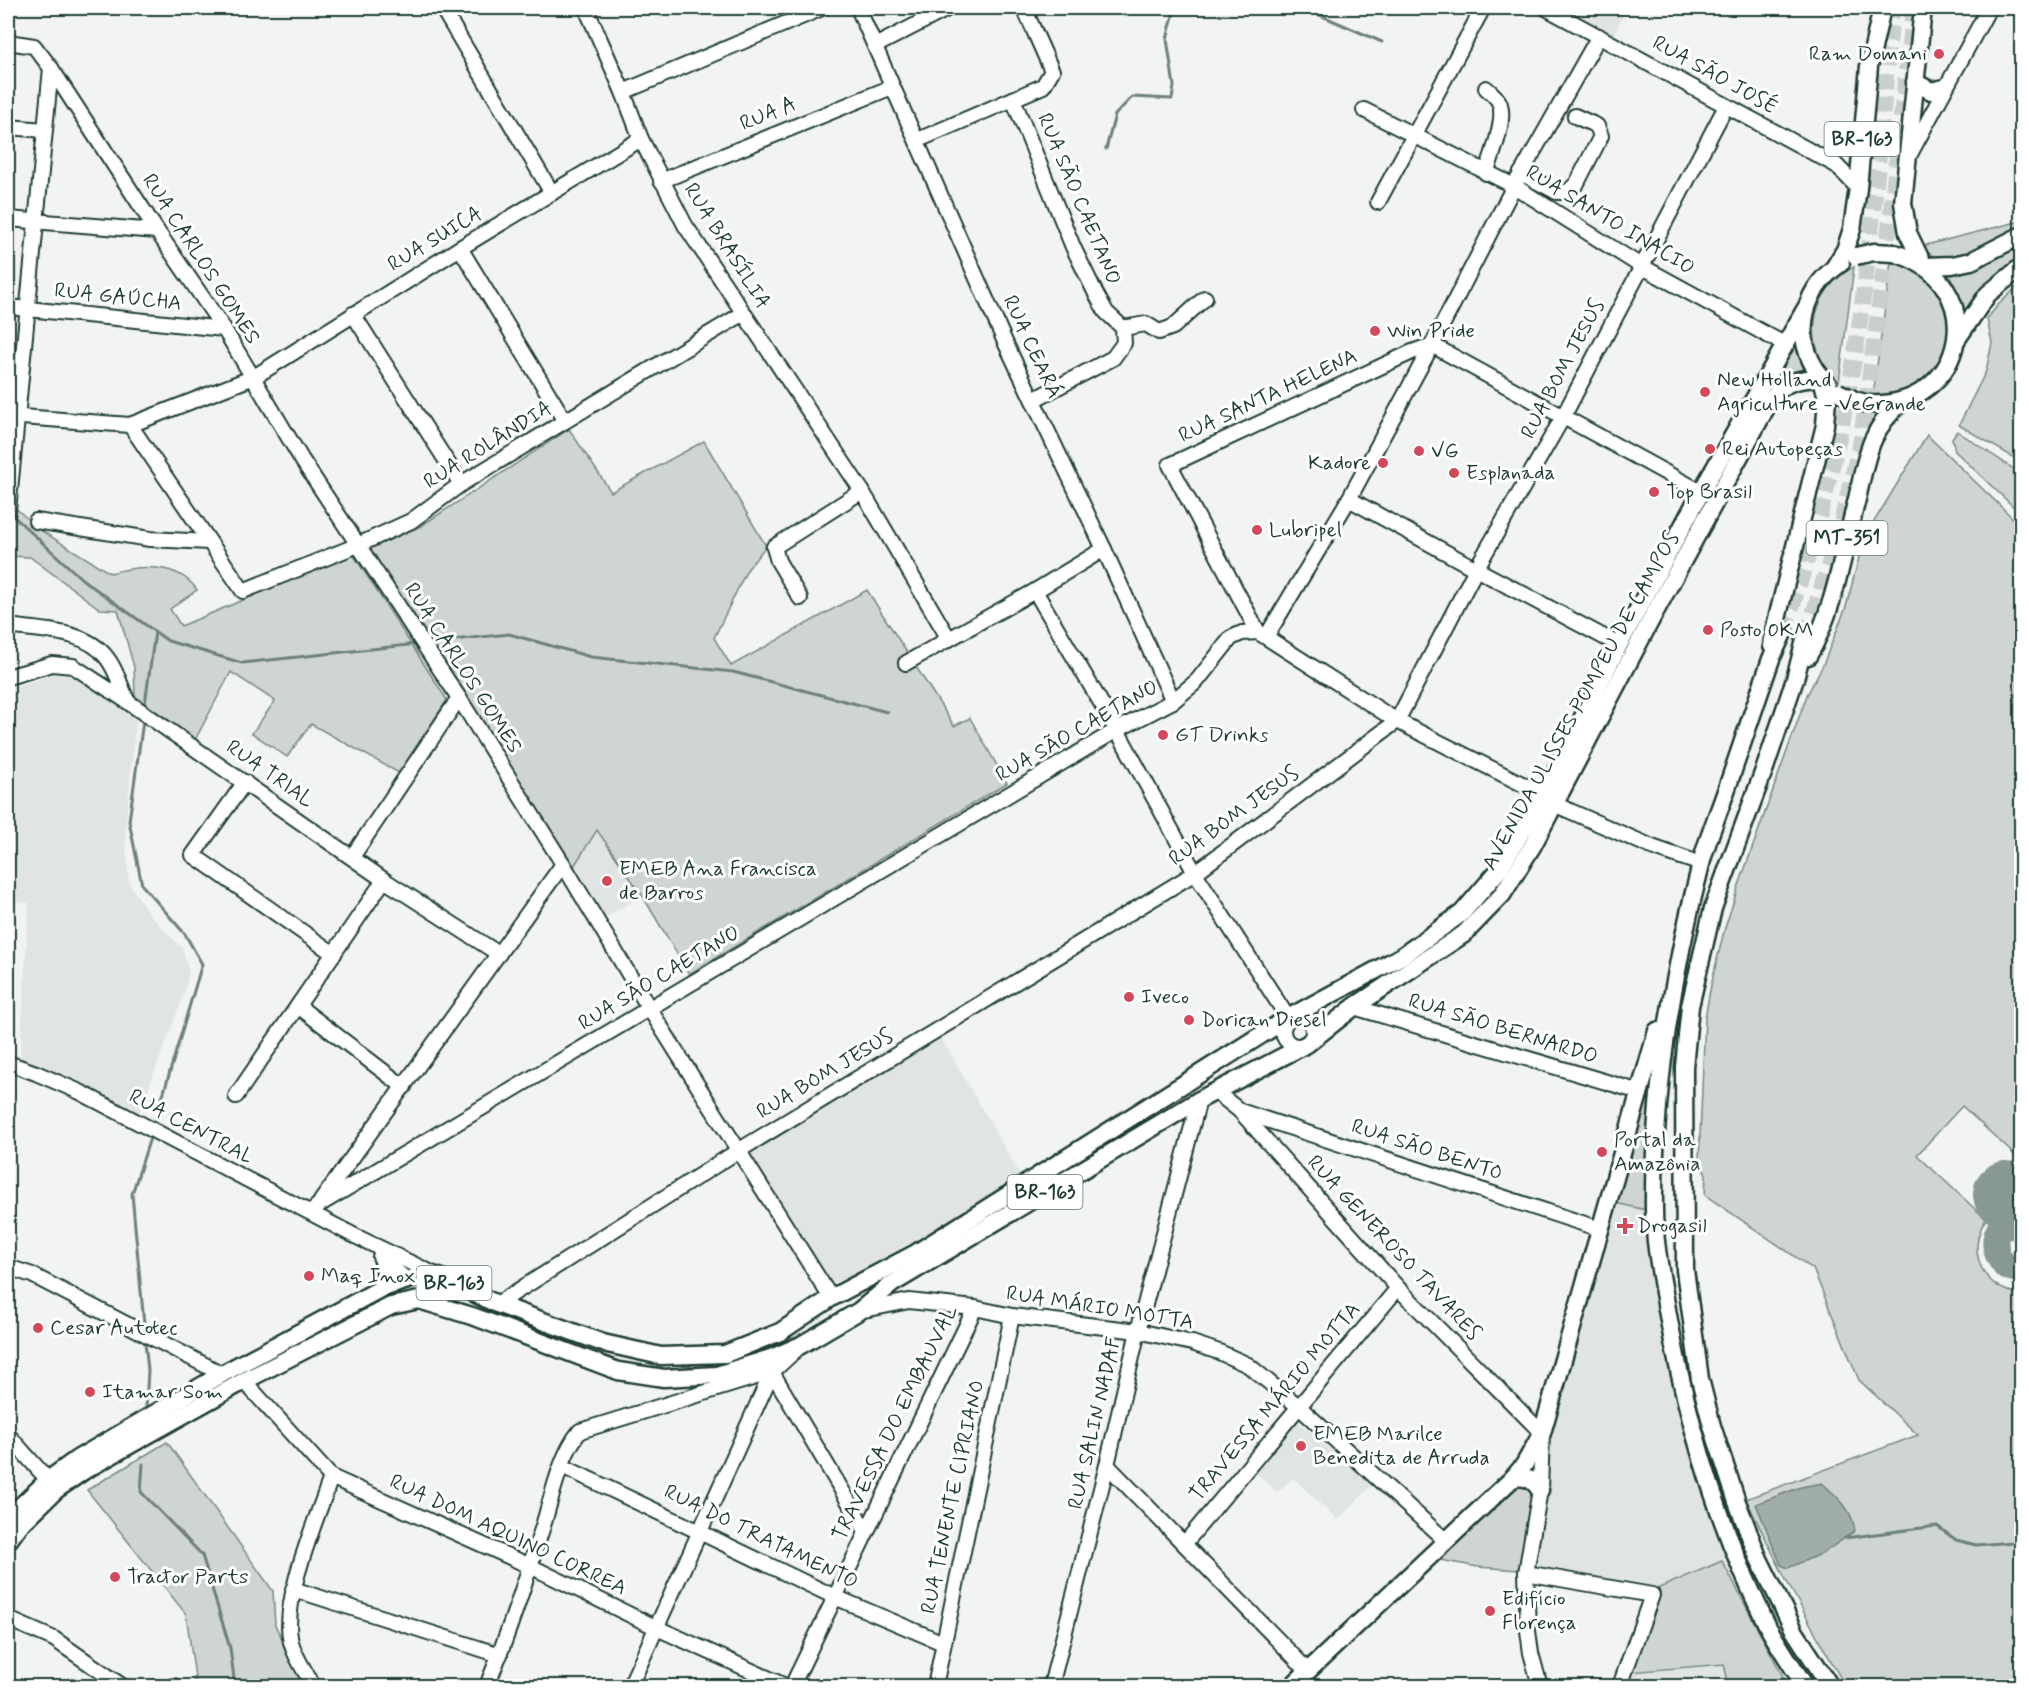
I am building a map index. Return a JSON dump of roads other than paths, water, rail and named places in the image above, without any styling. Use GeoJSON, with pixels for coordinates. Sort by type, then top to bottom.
{"type":"FeatureCollection","features":[{"type":"Feature","properties":{"kind":"main road","name":"BR-163"},"geometry":{"type":"LineString","coordinates":[[1822,378],[1838,392],[1868,404],[1882,405],[1902,402],[1922,393],[1938,378],[1950,360],[1957,339],[1956,317],[1950,297],[1939,279],[1924,265],[1906,226],[1903,203],[1923,8]]}},
{"type":"Feature","properties":{"kind":"main road","name":"BR-163"},"geometry":{"type":"LineString","coordinates":[[1806,308],[1819,282],[1841,258],[1849,238],[1858,188],[1869,66],[1889,9]]}},
{"type":"Feature","properties":{"kind":"main road"},"geometry":{"type":"LineString","coordinates":[[1915,82],[1931,91],[1944,88]]}},
{"type":"Feature","properties":{"kind":"main road"},"geometry":{"type":"LineString","coordinates":[[1834,268],[1856,256],[1875,252],[1909,257],[1924,265],[1952,266],[1971,261],[2022,235]]}},
{"type":"Feature","properties":{"kind":"main road"},"geometry":{"type":"LineString","coordinates":[[1957,339],[1988,294],[2022,266]]}},
{"type":"Feature","properties":{"kind":"main road"},"geometry":{"type":"LineString","coordinates":[[1806,308],[1803,326],[1805,345],[1822,378]]}},
{"type":"Feature","properties":{"kind":"main road","name":"AVENIDA ULISSES POMPEU DE CAMPOS"},"geometry":{"type":"LineString","coordinates":[[8,1541],[56,1490],[85,1470],[244,1381],[391,1306],[419,1300],[475,1317],[618,1371],[664,1378],[717,1375],[771,1358],[801,1345],[859,1311],[892,1284],[1199,1100],[1307,1044],[1354,1006],[1464,934],[1502,895],[1533,845],[1549,800],[1619,645],[1701,492],[1806,308]]}},
{"type":"Feature","properties":{"kind":"main road","name":"AVENIDA ULISSES POMPEU DE CAMPOS"},"geometry":{"type":"LineString","coordinates":[[437,1276],[497,1304],[603,1343],[661,1356],[725,1354],[780,1332],[831,1298],[916,1253],[1288,1018],[1402,956],[1462,913],[1499,870],[1549,800],[1775,392],[1787,384],[1805,378],[1822,378]]}},
{"type":"Feature","properties":{"kind":"main road","name":"MT-351"},"geometry":{"type":"LineString","coordinates":[[1805,1686],[1770,1629],[1739,1565],[1714,1500],[1684,1393],[1661,1274],[1654,1211],[1659,1085],[1665,1030],[1683,935],[1701,864],[1771,659],[1774,631],[1825,425],[1827,398],[1822,378]]}},
{"type":"Feature","properties":{"kind":"main road","name":"MT-351"},"geometry":{"type":"LineString","coordinates":[[1830,1686],[1800,1641],[1758,1557],[1712,1426],[1700,1379],[1685,1270],[1684,1066],[1690,1006],[1703,943],[1724,876],[1763,774],[1795,679],[1812,650],[1825,618],[1871,444],[1880,425],[1902,402]]}},
{"type":"Feature","properties":{"kind":"main road"},"geometry":{"type":"LineString","coordinates":[[1771,659],[1784,631]]}},
{"type":"Feature","properties":{"kind":"main road"},"geometry":{"type":"LineString","coordinates":[[1795,679],[1806,636]]}},
{"type":"Feature","properties":{"kind":"main road"},"geometry":{"type":"LineString","coordinates":[[1292,1686],[1512,1479],[1524,1465],[1542,1432],[1683,935]]}},
{"type":"Feature","properties":{"kind":"main road"},"geometry":{"type":"LineString","coordinates":[[380,1288],[385,1273],[384,1260]]}},
{"type":"Feature","properties":{"kind":"main road","name":"BR-163"},"geometry":{"type":"LineString","coordinates":[[8,1518],[48,1480],[77,1459],[222,1374],[380,1288],[420,1276],[437,1276]]}},
{"type":"Feature","properties":{"kind":"main road"},"geometry":{"type":"LineString","coordinates":[[408,1280],[412,1294],[419,1300]]}},
{"type":"Feature","properties":{"kind":"main road"},"geometry":{"type":"LineString","coordinates":[[831,1298],[836,1308],[845,1314],[859,1311]]}},
{"type":"Feature","properties":{"kind":"main road"},"geometry":{"type":"LineString","coordinates":[[475,1317],[488,1314],[497,1304]]}},
{"type":"Feature","properties":{"kind":"main road"},"geometry":{"type":"LineString","coordinates":[[1512,1479],[1520,1476],[1530,1479],[1540,1490]]}},
{"type":"Feature","properties":{"kind":"street"},"geometry":{"type":"LineString","coordinates":[[442,8],[552,193]]}},
{"type":"Feature","properties":{"kind":"street","name":"RUA BRASÍLIA"},"geometry":{"type":"LineString","coordinates":[[586,8],[623,92],[641,140],[685,225],[862,491],[949,639]]}},
{"type":"Feature","properties":{"kind":"street"},"geometry":{"type":"LineString","coordinates":[[623,92],[822,8]]}},
{"type":"Feature","properties":{"kind":"street","name":"RUA CEARÁ"},"geometry":{"type":"LineString","coordinates":[[858,8],[1005,342],[1104,549],[1173,701]]}},
{"type":"Feature","properties":{"kind":"street"},"geometry":{"type":"LineString","coordinates":[[875,46],[949,8]]}},
{"type":"Feature","properties":{"kind":"street"},"geometry":{"type":"LineString","coordinates":[[918,140],[1043,86],[1052,71],[1024,8]]}},
{"type":"Feature","properties":{"kind":"street"},"geometry":{"type":"LineString","coordinates":[[1378,202],[1483,8]]}},
{"type":"Feature","properties":{"kind":"street","name":"RUA SÃO JOSÉ"},"geometry":{"type":"LineString","coordinates":[[1546,8],[1836,165],[1858,188]]}},
{"type":"Feature","properties":{"kind":"street"},"geometry":{"type":"LineString","coordinates":[[1907,160],[1989,8]]}},
{"type":"Feature","properties":{"kind":"street"},"geometry":{"type":"LineString","coordinates":[[1599,36],[1521,173],[1349,499],[1262,634],[1398,721],[1549,800],[1652,847],[1701,864]]}},
{"type":"Feature","properties":{"kind":"street","name":"RUA CARLOS GOMES"},"geometry":{"type":"LineString","coordinates":[[8,42],[34,46],[51,68],[224,329],[302,460],[459,698],[563,864],[649,1008],[831,1298]]}},
{"type":"Feature","properties":{"kind":"street"},"geometry":{"type":"LineString","coordinates":[[8,511],[12,417],[27,309],[51,68]]}},
{"type":"Feature","properties":{"kind":"street","name":"RUA A"},"geometry":{"type":"LineString","coordinates":[[661,181],[892,87]]}},
{"type":"Feature","properties":{"kind":"street"},"geometry":{"type":"LineString","coordinates":[[1486,88],[1498,100],[1501,114],[1495,145],[1486,172]]}},
{"type":"Feature","properties":{"kind":"street","name":"RUA SÃO CAETANO"},"geometry":{"type":"LineString","coordinates":[[1013,99],[1073,247],[1106,312],[1123,328]]}},
{"type":"Feature","properties":{"kind":"street","name":"RUA BOM JESUS"},"geometry":{"type":"LineString","coordinates":[[497,1304],[738,1151],[1195,873],[1398,721],[1476,570],[1563,417],[1726,106]]}},
{"type":"Feature","properties":{"kind":"street","name":"RUA SANTO INACIO"},"geometry":{"type":"LineString","coordinates":[[1364,110],[1514,186],[1641,266],[1784,344]]}},
{"type":"Feature","properties":{"kind":"street"},"geometry":{"type":"LineString","coordinates":[[1521,173],[1557,192],[1568,192],[1577,183],[1601,136],[1597,126],[1575,116]]}},
{"type":"Feature","properties":{"kind":"street"},"geometry":{"type":"LineString","coordinates":[[8,127],[45,129]]}},
{"type":"Feature","properties":{"kind":"street","name":"RUA SUICA"},"geometry":{"type":"LineString","coordinates":[[130,425],[254,377],[460,248],[641,140]]}},
{"type":"Feature","properties":{"kind":"street"},"geometry":{"type":"LineString","coordinates":[[8,219],[157,231]]}},
{"type":"Feature","properties":{"kind":"street"},"geometry":{"type":"LineString","coordinates":[[460,248],[566,421]]}},
{"type":"Feature","properties":{"kind":"street"},"geometry":{"type":"LineString","coordinates":[[1033,400],[1113,358],[1124,343],[1123,328],[1146,324],[1159,332],[1173,327],[1205,298]]}},
{"type":"Feature","properties":{"kind":"street","name":"RUA GAÚCHA"},"geometry":{"type":"LineString","coordinates":[[8,308],[224,329]]}},
{"type":"Feature","properties":{"kind":"street","name":"RUA ROLÂNDIA"},"geometry":{"type":"LineString","coordinates":[[209,542],[243,591],[358,545],[411,521],[461,484],[744,313]]}},
{"type":"Feature","properties":{"kind":"street"},"geometry":{"type":"LineString","coordinates":[[353,314],[461,484]]}},
{"type":"Feature","properties":{"kind":"street"},"geometry":{"type":"LineString","coordinates":[[1432,345],[1701,492]]}},
{"type":"Feature","properties":{"kind":"street","name":"RUA SANTA HELENA"},"geometry":{"type":"LineString","coordinates":[[1262,634],[1170,465],[1401,357],[1432,345]]}},
{"type":"Feature","properties":{"kind":"street"},"geometry":{"type":"LineString","coordinates":[[12,417],[130,425],[209,542]]}},
{"type":"Feature","properties":{"kind":"street"},"geometry":{"type":"LineString","coordinates":[[800,598],[778,561],[774,547],[862,491]]}},
{"type":"Feature","properties":{"kind":"street"},"geometry":{"type":"LineString","coordinates":[[1349,499],[1476,570],[1619,645]]}},
{"type":"Feature","properties":{"kind":"street"},"geometry":{"type":"LineString","coordinates":[[36,521],[150,539],[209,542]]}},
{"type":"Feature","properties":{"kind":"street"},"geometry":{"type":"LineString","coordinates":[[906,663],[1035,591],[1104,549]]}},
{"type":"Feature","properties":{"kind":"street"},"geometry":{"type":"LineString","coordinates":[[1035,591],[1117,730],[1195,873],[1288,1018]]}},
{"type":"Feature","properties":{"kind":"street"},"geometry":{"type":"LineString","coordinates":[[8,626],[76,636],[94,647],[107,658],[128,702]]}},
{"type":"Feature","properties":{"kind":"street","name":"RUA SÃO CAETANO"},"geometry":{"type":"LineString","coordinates":[[314,1210],[1117,730],[1173,701],[1197,681],[1231,638],[1242,633],[1262,634]]}},
{"type":"Feature","properties":{"kind":"street","name":"RUA TRIAL"},"geometry":{"type":"LineString","coordinates":[[8,677],[52,664],[73,666],[245,782],[384,880],[500,954]]}},
{"type":"Feature","properties":{"kind":"street"},"geometry":{"type":"LineString","coordinates":[[352,857],[459,698]]}},
{"type":"Feature","properties":{"kind":"street"},"geometry":{"type":"LineString","coordinates":[[245,782],[193,855],[334,954]]}},
{"type":"Feature","properties":{"kind":"street"},"geometry":{"type":"LineString","coordinates":[[314,1210],[563,864]]}},
{"type":"Feature","properties":{"kind":"street"},"geometry":{"type":"LineString","coordinates":[[236,1096],[384,880]]}},
{"type":"Feature","properties":{"kind":"street"},"geometry":{"type":"LineString","coordinates":[[298,1006],[404,1087]]}},
{"type":"Feature","properties":{"kind":"street","name":"RUA SÃO BERNARDO"},"geometry":{"type":"LineString","coordinates":[[1354,1006],[1640,1092]]}},
{"type":"Feature","properties":{"kind":"street"},"geometry":{"type":"LineString","coordinates":[[1303,1016],[1310,1021],[1313,1034],[1307,1044],[1296,1046],[1285,1040],[1283,1025],[1288,1018],[1303,1016]]}},
{"type":"Feature","properties":{"kind":"street","name":"RUA CENTRAL"},"geometry":{"type":"LineString","coordinates":[[8,1063],[80,1092],[314,1210],[352,1235],[408,1280]]}},
{"type":"Feature","properties":{"kind":"street","name":"RUA GENEROSO TAVARES"},"geometry":{"type":"LineString","coordinates":[[1216,1092],[1239,1111],[1398,1288],[1542,1432]]}},
{"type":"Feature","properties":{"kind":"street","name":"RUA SALIN NADAF"},"geometry":{"type":"LineString","coordinates":[[1051,1686],[1138,1331],[1199,1100]]}},
{"type":"Feature","properties":{"kind":"street","name":"RUA SÃO BENTO"},"geometry":{"type":"LineString","coordinates":[[1239,1111],[1600,1229]]}},
{"type":"Feature","properties":{"kind":"street","name":"RUA CENTRAL"},"geometry":{"type":"LineString","coordinates":[[352,1235],[437,1276]]}},
{"type":"Feature","properties":{"kind":"street"},"geometry":{"type":"LineString","coordinates":[[8,1267],[32,1275],[222,1374]]}},
{"type":"Feature","properties":{"kind":"street"},"geometry":{"type":"LineString","coordinates":[[892,1284],[897,1294],[909,1301]]}},
{"type":"Feature","properties":{"kind":"street","name":"TRAVESSA MÁRIO MOTTA"},"geometry":{"type":"LineString","coordinates":[[1185,1543],[1398,1288]]}},
{"type":"Feature","properties":{"kind":"street","name":"RUA MÁRIO MOTTA"},"geometry":{"type":"LineString","coordinates":[[859,1311],[909,1301],[975,1308],[1012,1316],[1138,1331],[1192,1343],[1219,1352],[1248,1365],[1298,1406],[1445,1540]]}},
{"type":"Feature","properties":{"kind":"street","name":"TRAVESSA DO EMBAUVAL"},"geometry":{"type":"LineString","coordinates":[[792,1686],[975,1308]]}},
{"type":"Feature","properties":{"kind":"street","name":"RUA TENENTE CIPRIANO"},"geometry":{"type":"LineString","coordinates":[[935,1686],[1012,1316]]}},
{"type":"Feature","properties":{"kind":"street"},"geometry":{"type":"LineString","coordinates":[[487,1686],[500,1655],[562,1466],[572,1441],[580,1431],[772,1372],[801,1345]]}},
{"type":"Feature","properties":{"kind":"street"},"geometry":{"type":"LineString","coordinates":[[772,1372],[866,1531]]}},
{"type":"Feature","properties":{"kind":"street"},"geometry":{"type":"LineString","coordinates":[[630,1686],[772,1372]]}},
{"type":"Feature","properties":{"kind":"street","name":"RUA DOM AQUINO CORREA"},"geometry":{"type":"LineString","coordinates":[[244,1381],[331,1477],[530,1566],[657,1628],[785,1686]]}},
{"type":"Feature","properties":{"kind":"street"},"geometry":{"type":"LineString","coordinates":[[1540,1686],[1533,1664],[1528,1631],[1526,1573],[1540,1490],[1542,1432]]}},
{"type":"Feature","properties":{"kind":"street"},"geometry":{"type":"LineString","coordinates":[[8,1434],[48,1480]]}},
{"type":"Feature","properties":{"kind":"street"},"geometry":{"type":"LineString","coordinates":[[1107,1465],[1308,1671]]}},
{"type":"Feature","properties":{"kind":"street","name":"RUA DO TRATAMENTO"},"geometry":{"type":"LineString","coordinates":[[562,1466],[836,1597],[944,1643]]}},
{"type":"Feature","properties":{"kind":"street"},"geometry":{"type":"LineString","coordinates":[[314,1686],[290,1639],[289,1620],[293,1589],[331,1477]]}},
{"type":"Feature","properties":{"kind":"street"},"geometry":{"type":"LineString","coordinates":[[1526,1573],[1652,1595],[1620,1686]]}},
{"type":"Feature","properties":{"kind":"street"},"geometry":{"type":"LineString","coordinates":[[293,1589],[500,1655]]}},
{"type":"Feature","properties":{"kind":"street"},"geometry":{"type":"LineString","coordinates":[[8,1619],[54,1639],[122,1686]]}},
{"type":"Feature","properties":{"kind":"waterway"},"geometry":{"type":"LineString","coordinates":[[1106,149],[1115,115],[1132,97],[1172,99],[1174,86],[1167,39],[1175,8]]}},
{"type":"Feature","properties":{"kind":"waterway"},"geometry":{"type":"LineString","coordinates":[[1304,8],[1382,42]]}},
{"type":"Feature","properties":{"kind":"waterway"},"geometry":{"type":"LineString","coordinates":[[10,513],[83,580],[168,641],[242,663],[417,644]]}},
{"type":"Feature","properties":{"kind":"waterway"},"geometry":{"type":"LineString","coordinates":[[145,704],[155,632]]}},
{"type":"Feature","properties":{"kind":"waterway"},"geometry":{"type":"LineString","coordinates":[[434,642],[509,634],[591,657],[733,672],[887,712]]}},
{"type":"Feature","properties":{"kind":"waterway"},"geometry":{"type":"LineString","coordinates":[[143,721],[129,821],[142,885],[185,934],[202,964],[155,1122]]}},
{"type":"Feature","properties":{"kind":"waterway"},"geometry":{"type":"LineString","coordinates":[[144,1324],[132,1194],[150,1138]]}},
{"type":"Feature","properties":{"kind":"waterway"},"geometry":{"type":"LineString","coordinates":[[145,1342],[148,1370],[146,1407]]}},
{"type":"Feature","properties":{"kind":"waterway"},"geometry":{"type":"LineString","coordinates":[[143,1464],[141,1492],[202,1555],[230,1648],[235,1686]]}},
{"type":"Feature","properties":{"kind":"waterway"},"geometry":{"type":"LineString","coordinates":[[1845,1538],[1937,1526],[1956,1540],[1976,1545],[2014,1542],[2022,1549]]}},
{"type":"Feature","properties":{"kind":"tunnel"},"geometry":{"type":"LineString","coordinates":[[1806,636],[1838,536],[1861,440],[1888,238],[1913,8]]}},
{"type":"Feature","properties":{"kind":"tunnel"},"geometry":{"type":"LineString","coordinates":[[1784,631],[1825,494],[1849,388],[1872,226],[1892,13]]}},
{"type":"Feature","properties":{"kind":"place","name":"Ram Domani"},"geometry":{"type":"Point","coordinates":[1939,54]}},
{"type":"Feature","properties":{"kind":"place","name":"Win Pride"},"geometry":{"type":"Point","coordinates":[1375,331]}},
{"type":"Feature","properties":{"kind":"place","name":"New Holland Agriculture - VeGrande"},"geometry":{"type":"Point","coordinates":[1705,392]}},
{"type":"Feature","properties":{"kind":"place","name":"Rei Autopeças"},"geometry":{"type":"Point","coordinates":[1710,449]}},
{"type":"Feature","properties":{"kind":"place","name":"VG"},"geometry":{"type":"Point","coordinates":[1419,451]}},
{"type":"Feature","properties":{"kind":"place","name":"Kadore"},"geometry":{"type":"Point","coordinates":[1383,463]}},
{"type":"Feature","properties":{"kind":"place","name":"Esplanada"},"geometry":{"type":"Point","coordinates":[1454,473]}},
{"type":"Feature","properties":{"kind":"place","name":"Top Brasil"},"geometry":{"type":"Point","coordinates":[1654,492]}},
{"type":"Feature","properties":{"kind":"place","name":"Lubripel"},"geometry":{"type":"Point","coordinates":[1257,530]}},
{"type":"Feature","properties":{"kind":"place","name":"Posto 0KM"},"geometry":{"type":"Point","coordinates":[1708,630]}},
{"type":"Feature","properties":{"kind":"place","name":"GT Drinks"},"geometry":{"type":"Point","coordinates":[1163,735]}},
{"type":"Feature","properties":{"kind":"place","name":"EMEB Ana Francisca de Barros"},"geometry":{"type":"Point","coordinates":[607,881]}},
{"type":"Feature","properties":{"kind":"place","name":"Iveco"},"geometry":{"type":"Point","coordinates":[1129,997]}},
{"type":"Feature","properties":{"kind":"place","name":"Dorican Diesel"},"geometry":{"type":"Point","coordinates":[1189,1020]}},
{"type":"Feature","properties":{"kind":"place","name":"Portal da Amazônia"},"geometry":{"type":"Point","coordinates":[1602,1152]}},
{"type":"Feature","properties":{"kind":"place","name":"Drogasil"},"geometry":{"type":"Point","coordinates":[1625,1226]}},
{"type":"Feature","properties":{"kind":"place","name":"Maq Inox"},"geometry":{"type":"Point","coordinates":[309,1276]}},
{"type":"Feature","properties":{"kind":"place","name":"Cesar Autotec"},"geometry":{"type":"Point","coordinates":[38,1328]}},
{"type":"Feature","properties":{"kind":"place","name":"Itamar Som"},"geometry":{"type":"Point","coordinates":[90,1392]}},
{"type":"Feature","properties":{"kind":"place","name":"EMEB Marilce Benedita de Arruda"},"geometry":{"type":"Point","coordinates":[1301,1446]}},
{"type":"Feature","properties":{"kind":"place","name":"Tractor Parts"},"geometry":{"type":"Point","coordinates":[115,1577]}},
{"type":"Feature","properties":{"kind":"place","name":"Edifício Florença"},"geometry":{"type":"Point","coordinates":[1490,1611]}}]}
